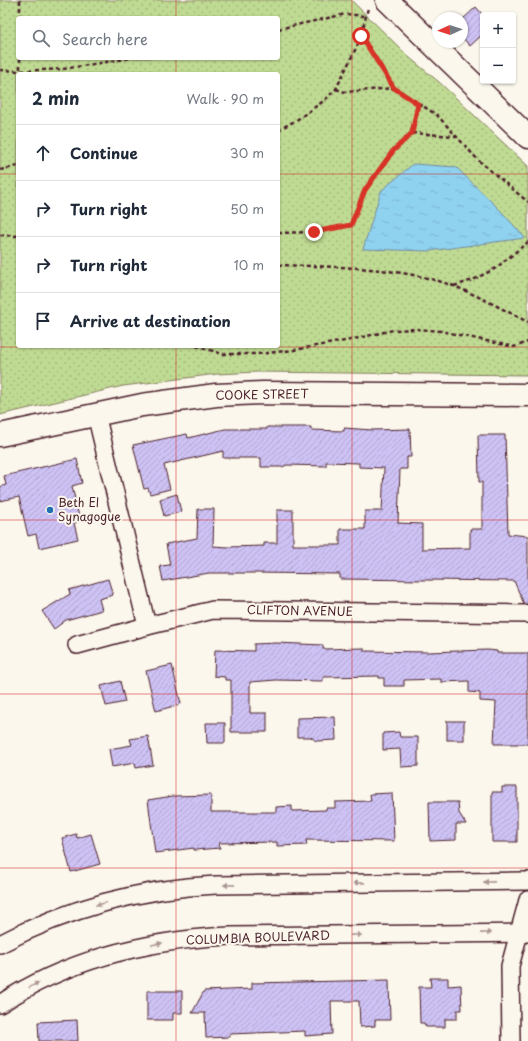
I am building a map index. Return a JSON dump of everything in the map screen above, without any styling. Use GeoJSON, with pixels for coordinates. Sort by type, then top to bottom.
{"type":"FeatureCollection","features":[{"type":"Feature","properties":{"kind":"main road"},"geometry":{"type":"LineString","coordinates":[[378,4],[528,136]]}},
{"type":"Feature","properties":{"kind":"main road","name":"COOKE STREET"},"geometry":{"type":"LineString","coordinates":[[0,436],[96,414],[165,401],[239,394],[528,395]]}},
{"type":"Feature","properties":{"kind":"street"},"geometry":{"type":"LineString","coordinates":[[96,414],[147,626]]}},
{"type":"Feature","properties":{"kind":"street","name":"CLIFTON AVENUE"},"geometry":{"type":"LineString","coordinates":[[77,645],[213,610],[528,614]]}},
{"type":"Feature","properties":{"kind":"street"},"geometry":{"type":"LineString","coordinates":[[0,944],[45,922],[78,911],[125,898],[180,887],[216,885],[528,881]]}},
{"type":"Feature","properties":{"kind":"street"},"geometry":{"type":"LineString","coordinates":[[511,1041],[510,966],[523,933],[528,900]]}},
{"type":"Feature","properties":{"kind":"street","name":"COLUMBIA BOULEVARD"},"geometry":{"type":"LineString","coordinates":[[0,1004],[34,984],[93,960],[135,948],[187,939],[230,936],[523,933]]}},
{"type":"Feature","properties":{"kind":"path"},"geometry":{"type":"LineString","coordinates":[[20,0],[20,16]]}},
{"type":"Feature","properties":{"kind":"path"},"geometry":{"type":"LineString","coordinates":[[280,129],[295,121],[325,100],[336,89],[361,36],[365,16],[378,4]]}},
{"type":"Feature","properties":{"kind":"path"},"geometry":{"type":"LineString","coordinates":[[280,29],[346,14],[365,16]]}},
{"type":"Feature","properties":{"kind":"path"},"geometry":{"type":"LineString","coordinates":[[361,36],[394,88],[437,115],[478,160],[528,202]]}},
{"type":"Feature","properties":{"kind":"path"},"geometry":{"type":"LineString","coordinates":[[20,60],[20,71]]}},
{"type":"Feature","properties":{"kind":"path"},"geometry":{"type":"LineString","coordinates":[[0,70],[20,71],[63,69],[119,60]]}},
{"type":"Feature","properties":{"kind":"path"},"geometry":{"type":"LineString","coordinates":[[336,89],[345,92],[394,88]]}},
{"type":"Feature","properties":{"kind":"path"},"geometry":{"type":"LineString","coordinates":[[280,234],[314,232],[351,225],[365,190],[393,151],[412,133],[418,104]]}},
{"type":"Feature","properties":{"kind":"path"},"geometry":{"type":"LineString","coordinates":[[412,133],[456,136]]}},
{"type":"Feature","properties":{"kind":"path"},"geometry":{"type":"LineString","coordinates":[[0,170],[16,166]]}},
{"type":"Feature","properties":{"kind":"path"},"geometry":{"type":"LineString","coordinates":[[0,235],[16,236]]}},
{"type":"Feature","properties":{"kind":"path"},"geometry":{"type":"LineString","coordinates":[[454,286],[473,280],[496,268],[528,242]]}},
{"type":"Feature","properties":{"kind":"path"},"geometry":{"type":"LineString","coordinates":[[280,265],[363,269],[408,274],[454,286],[528,322]]}},
{"type":"Feature","properties":{"kind":"path"},"geometry":{"type":"LineString","coordinates":[[203,348],[223,354],[257,354],[294,350],[350,340],[393,330],[417,329],[441,331],[514,347],[528,342]]}},
{"type":"Feature","properties":{"kind":"green space"},"geometry":{"type":"Polygon","coordinates":[[[0,0],[351,0],[410,58],[439,82],[528,166],[528,375],[258,372],[217,374],[123,386],[0,415],[0,0]]]}},
{"type":"Feature","properties":{"kind":"water"},"geometry":{"type":"Polygon","coordinates":[[[413,164],[456,167],[501,211],[525,238],[429,251],[363,249],[381,191],[413,164]]]}},
{"type":"Feature","properties":{"kind":"building"},"geometry":{"type":"Polygon","coordinates":[[[476,7],[480,12],[480,37],[470,46],[468,44],[468,14],[476,7]]]}},
{"type":"Feature","properties":{"kind":"building"},"geometry":{"type":"Polygon","coordinates":[[[267,427],[311,427],[311,430],[344,431],[344,428],[372,430],[410,429],[411,457],[407,457],[407,469],[400,469],[398,523],[422,524],[422,549],[470,548],[470,529],[482,529],[482,482],[479,482],[478,435],[505,435],[508,534],[528,536],[528,604],[524,604],[514,581],[340,579],[340,574],[209,573],[163,581],[160,566],[170,565],[166,544],[197,538],[198,509],[214,509],[213,546],[228,547],[264,546],[264,543],[277,543],[277,510],[293,510],[293,545],[340,545],[340,529],[365,529],[365,511],[382,511],[384,468],[359,467],[359,463],[326,462],[326,466],[287,465],[282,467],[261,467],[261,458],[223,458],[223,451],[164,465],[170,489],[150,494],[148,488],[144,489],[133,445],[187,434],[188,438],[225,429],[267,429],[267,427]]]}},
{"type":"Feature","properties":{"kind":"building","name":"Beth El Synagogue"},"geometry":{"type":"Polygon","coordinates":[[[77,459],[82,483],[72,486],[80,521],[74,523],[78,539],[39,548],[36,534],[28,536],[19,497],[0,501],[0,487],[6,485],[4,476],[77,459]]]}},
{"type":"Feature","properties":{"kind":"building"},"geometry":{"type":"Polygon","coordinates":[[[177,494],[181,512],[164,516],[160,499],[177,494]]]}},
{"type":"Feature","properties":{"kind":"building"},"geometry":{"type":"Polygon","coordinates":[[[108,579],[113,595],[99,599],[102,610],[66,620],[54,629],[42,611],[70,594],[69,590],[108,579]]]}},
{"type":"Feature","properties":{"kind":"building"},"geometry":{"type":"Polygon","coordinates":[[[276,643],[323,645],[323,649],[364,648],[364,651],[428,652],[488,650],[497,651],[497,653],[528,653],[528,744],[494,744],[496,702],[480,701],[480,693],[469,692],[469,681],[441,682],[441,679],[404,680],[404,686],[384,686],[384,678],[379,678],[379,676],[323,677],[323,681],[276,680],[250,682],[250,713],[267,713],[267,732],[231,732],[231,680],[225,680],[225,677],[214,676],[215,650],[254,651],[254,644],[276,643]]]}},
{"type":"Feature","properties":{"kind":"building"},"geometry":{"type":"Polygon","coordinates":[[[172,665],[181,704],[156,711],[146,671],[172,665]]]}},
{"type":"Feature","properties":{"kind":"building"},"geometry":{"type":"Polygon","coordinates":[[[120,681],[125,702],[106,706],[101,686],[120,681]]]}},
{"type":"Feature","properties":{"kind":"building"},"geometry":{"type":"Polygon","coordinates":[[[335,717],[336,740],[316,741],[311,737],[297,737],[297,718],[335,717]]]}},
{"type":"Feature","properties":{"kind":"building"},"geometry":{"type":"Polygon","coordinates":[[[447,721],[464,721],[464,740],[447,740],[447,721]]]}},
{"type":"Feature","properties":{"kind":"building"},"geometry":{"type":"Polygon","coordinates":[[[206,723],[225,723],[225,743],[207,743],[206,723]]]}},
{"type":"Feature","properties":{"kind":"building"},"geometry":{"type":"Polygon","coordinates":[[[399,732],[400,737],[418,737],[418,766],[401,767],[400,749],[383,750],[383,733],[399,732]]]}},
{"type":"Feature","properties":{"kind":"building"},"geometry":{"type":"Polygon","coordinates":[[[148,736],[153,765],[136,768],[135,763],[112,767],[109,749],[132,745],[130,739],[148,736]]]}},
{"type":"Feature","properties":{"kind":"building"},"geometry":{"type":"Polygon","coordinates":[[[502,787],[517,787],[517,842],[492,842],[492,792],[502,792],[502,787]]]}},
{"type":"Feature","properties":{"kind":"building"},"geometry":{"type":"Polygon","coordinates":[[[392,793],[394,841],[306,840],[307,845],[277,846],[277,842],[219,843],[220,848],[194,850],[194,848],[155,853],[148,800],[173,796],[211,795],[211,812],[276,812],[276,807],[292,806],[292,811],[326,810],[326,808],[335,808],[335,802],[371,801],[370,794],[392,793]]]}},
{"type":"Feature","properties":{"kind":"building"},"geometry":{"type":"Polygon","coordinates":[[[429,802],[458,802],[459,813],[466,824],[456,824],[456,840],[430,841],[429,802]]]}},
{"type":"Feature","properties":{"kind":"building"},"geometry":{"type":"Polygon","coordinates":[[[76,834],[77,838],[91,834],[100,864],[71,872],[62,838],[76,834]]]}},
{"type":"Feature","properties":{"kind":"building"},"geometry":{"type":"Polygon","coordinates":[[[430,978],[448,978],[448,986],[461,985],[462,1010],[457,1010],[457,1019],[445,1019],[445,1027],[426,1027],[424,1023],[420,1023],[419,987],[431,987],[430,978]]]}},
{"type":"Feature","properties":{"kind":"building"},"geometry":{"type":"Polygon","coordinates":[[[389,980],[390,1020],[375,1020],[375,1026],[360,1027],[359,1001],[331,1001],[332,1034],[305,1036],[305,1031],[230,1034],[230,1037],[206,1038],[205,1013],[192,1013],[204,991],[252,989],[252,983],[389,980]]]}},
{"type":"Feature","properties":{"kind":"building"},"geometry":{"type":"Polygon","coordinates":[[[147,991],[182,991],[182,1013],[173,1013],[173,1020],[147,1020],[147,991]]]}},
{"type":"Feature","properties":{"kind":"building"},"geometry":{"type":"Polygon","coordinates":[[[77,1020],[78,1041],[39,1041],[38,1022],[77,1020]]]}},
{"type":"Feature","properties":{"kind":"place","name":"Beth El Synagogue"},"geometry":{"type":"Point","coordinates":[50,510]}},
{"type":"Feature","properties":{"kind":"route"},"geometry":{"type":"LineString","coordinates":[[314,232],[351,225],[365,190],[393,151],[412,133],[418,104],[394,88],[361,36]]}}]}
